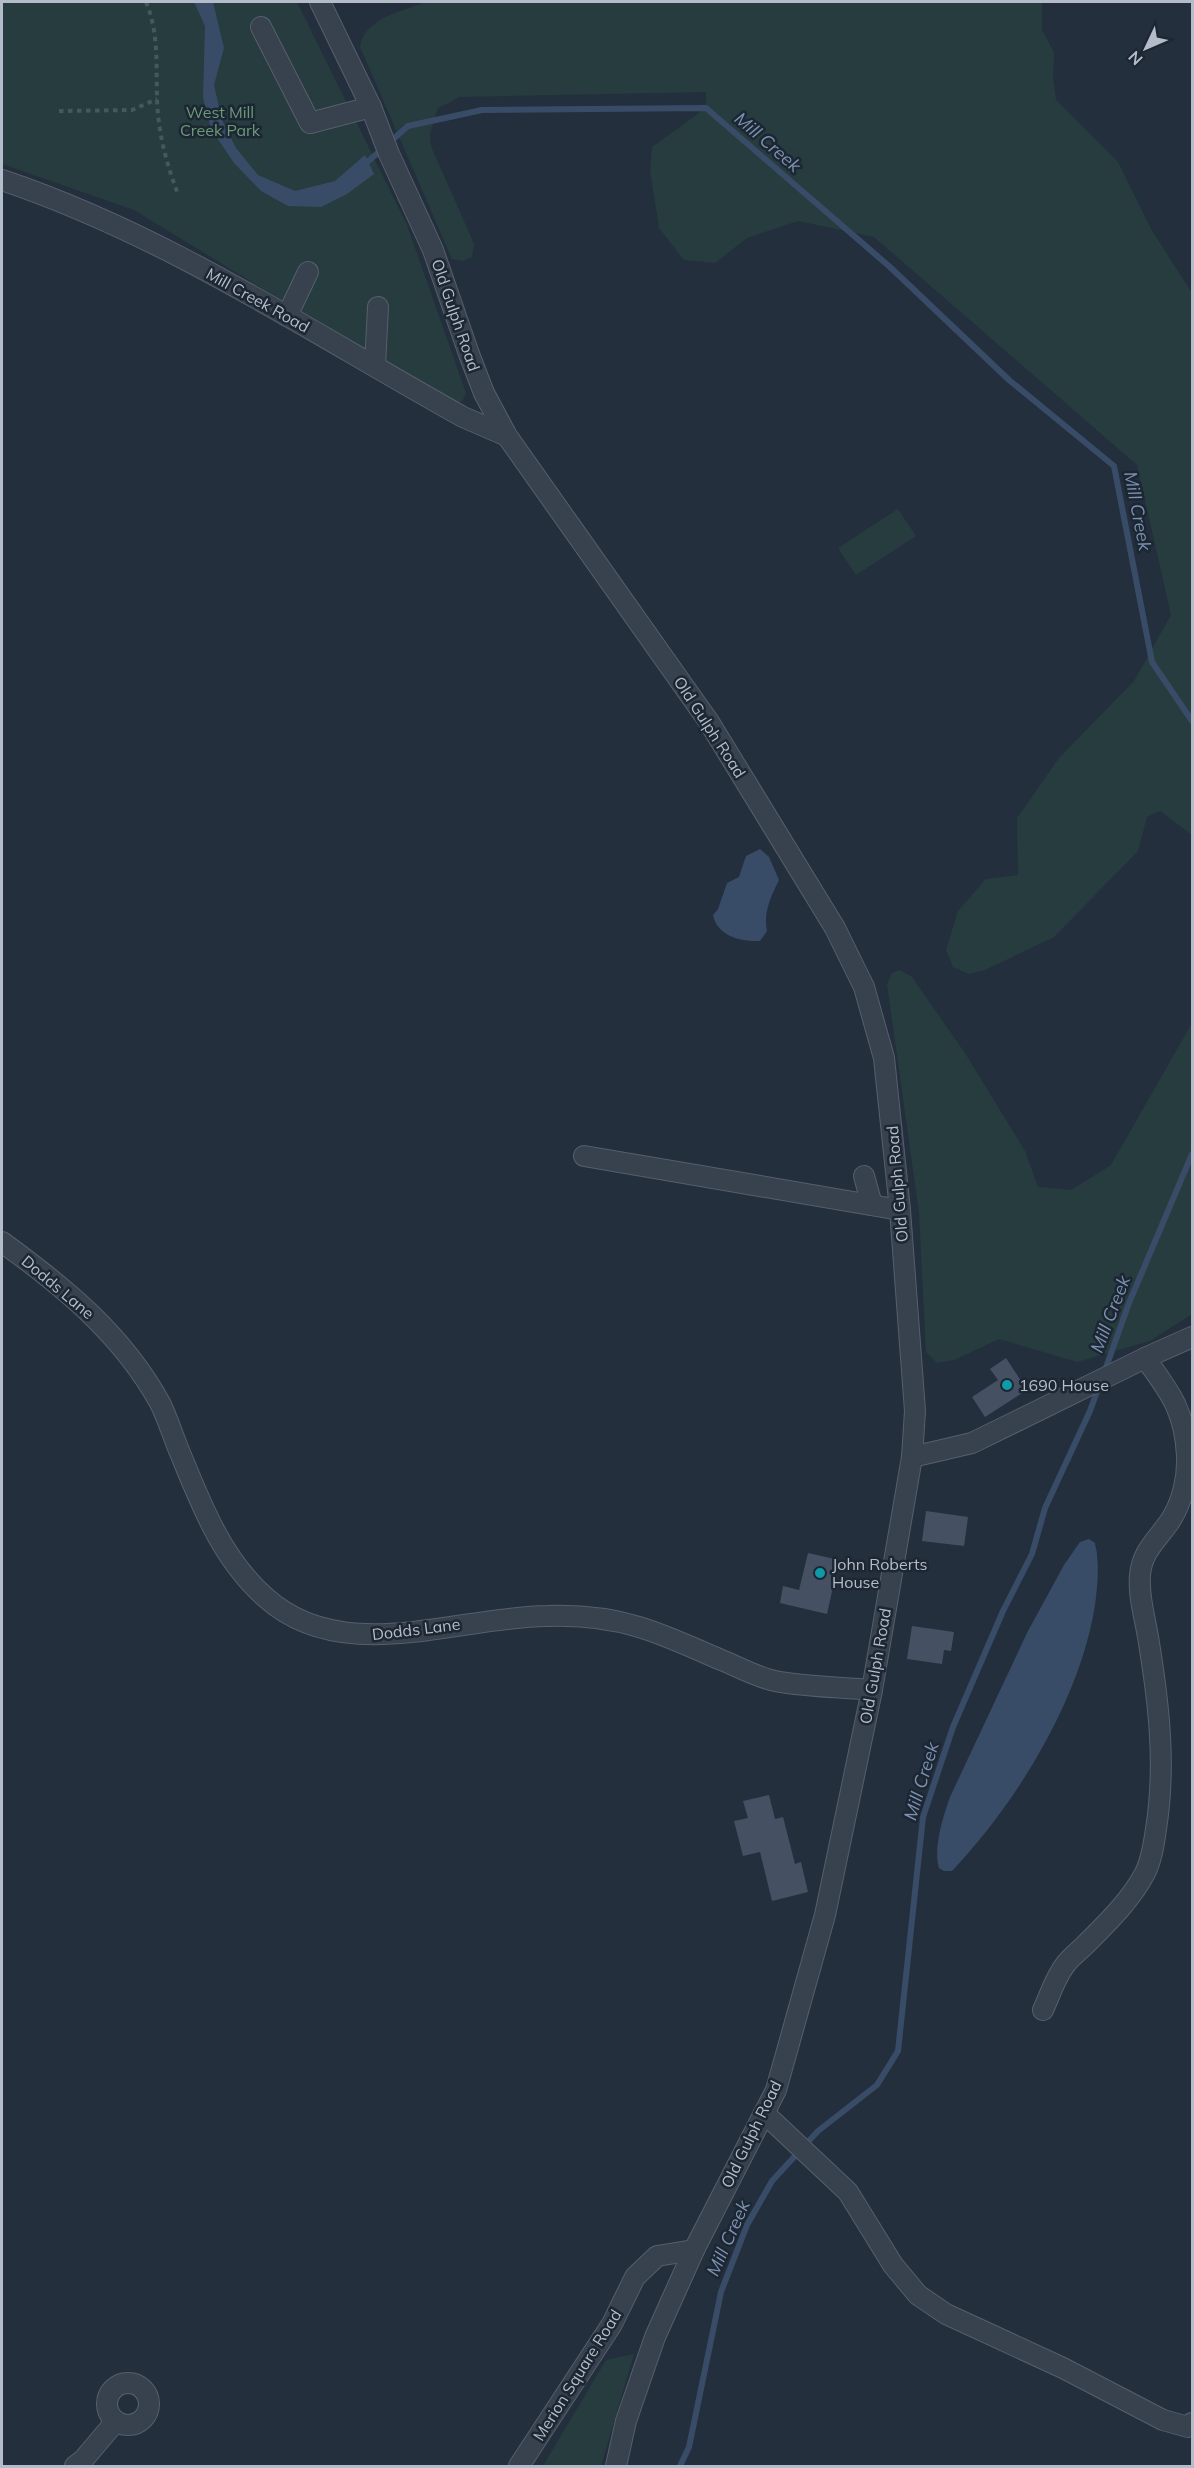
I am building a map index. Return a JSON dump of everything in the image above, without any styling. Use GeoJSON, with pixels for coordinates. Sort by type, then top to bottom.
{"type":"FeatureCollection","features":[{"type":"Feature","properties":{"kind":"street","name":"Old Gulph Road"},"geometry":{"type":"LineString","coordinates":[[320,2],[371,107],[389,154],[434,250],[484,393],[507,436],[709,722],[836,928],[864,987],[884,1058],[900,1210],[915,1411],[912,1457],[872,1690],[825,1915],[776,2090],[693,2250],[655,2337],[626,2421],[616,2466]]}},
{"type":"Feature","properties":{"kind":"street"},"geometry":{"type":"LineString","coordinates":[[261,27],[310,123],[371,107]]}},
{"type":"Feature","properties":{"kind":"street","name":"Mill Creek Road"},"geometry":{"type":"LineString","coordinates":[[2,180],[109,222],[187,261],[463,417],[507,436]]}},
{"type":"Feature","properties":{"kind":"street"},"geometry":{"type":"LineString","coordinates":[[287,316],[308,272]]}},
{"type":"Feature","properties":{"kind":"street"},"geometry":{"type":"LineString","coordinates":[[375,366],[378,308]]}},
{"type":"Feature","properties":{"kind":"street"},"geometry":{"type":"LineString","coordinates":[[584,1156],[900,1210]]}},
{"type":"Feature","properties":{"kind":"street"},"geometry":{"type":"LineString","coordinates":[[864,1176],[872,1205]]}},
{"type":"Feature","properties":{"kind":"street","name":"Dodds Lane"},"geometry":{"type":"LineString","coordinates":[[2,1242],[49,1276],[88,1310],[117,1340],[138,1367],[160,1404],[208,1520],[228,1553],[265,1597],[286,1613],[313,1626],[339,1633],[368,1636],[497,1619],[548,1616],[607,1620],[638,1627],[774,1681],[872,1690]]}},
{"type":"Feature","properties":{"kind":"street"},"geometry":{"type":"LineString","coordinates":[[912,1457],[972,1443],[1192,1337]]}},
{"type":"Feature","properties":{"kind":"street"},"geometry":{"type":"LineString","coordinates":[[1043,2010],[1065,1965],[1124,1904],[1145,1872],[1152,1851],[1159,1813],[1162,1777],[1161,1745],[1155,1684],[1141,1603],[1140,1577],[1143,1560],[1149,1546],[1179,1507],[1187,1456],[1182,1422],[1174,1398],[1145,1358]]}},
{"type":"Feature","properties":{"kind":"street"},"geometry":{"type":"LineString","coordinates":[[764,2113],[848,2192],[893,2265],[918,2295],[946,2313],[1063,2368],[1163,2420],[1188,2427],[1192,2423]]}},
{"type":"Feature","properties":{"kind":"street","name":"Merion Square Road"},"geometry":{"type":"LineString","coordinates":[[519,2466],[612,2324],[634,2277],[657,2256],[693,2250]]}},
{"type":"Feature","properties":{"kind":"street"},"geometry":{"type":"LineString","coordinates":[[75,2466],[83,2460],[116,2421]]}},
{"type":"Feature","properties":{"kind":"path"},"geometry":{"type":"LineString","coordinates":[[154,2],[147,3],[159,63],[157,99],[164,155],[178,194]]}},
{"type":"Feature","properties":{"kind":"path"},"geometry":{"type":"LineString","coordinates":[[59,111],[132,110],[157,99]]}},
{"type":"Feature","properties":{"kind":"green space","name":"West Mill Creek Park"},"geometry":{"type":"Polygon","coordinates":[[[2,2],[297,2],[407,225],[466,393],[463,400],[458,403],[448,402],[134,210],[2,164],[2,2]]]}},
{"type":"Feature","properties":{"kind":"green space"},"geometry":{"type":"Polygon","coordinates":[[[426,2],[1042,2],[1042,30],[1054,52],[1053,77],[1056,100],[1118,162],[1151,229],[1192,293],[1192,835],[1160,811],[1147,817],[1138,851],[1054,937],[985,970],[969,974],[953,967],[946,950],[958,911],[986,879],[1018,875],[1017,818],[1059,758],[1134,681],[1171,615],[1137,465],[874,237],[798,221],[747,238],[715,263],[684,260],[659,228],[650,170],[652,147],[706,108],[706,92],[460,97],[438,108],[430,133],[431,146],[474,244],[472,257],[463,261],[452,259],[360,47],[363,37],[377,22],[426,2]]]}},
{"type":"Feature","properties":{"kind":"green space"},"geometry":{"type":"Polygon","coordinates":[[[898,509],[916,536],[856,575],[838,548],[898,509]]]}},
{"type":"Feature","properties":{"kind":"green space"},"geometry":{"type":"Polygon","coordinates":[[[900,970],[912,977],[965,1053],[1025,1151],[1038,1187],[1071,1190],[1111,1165],[1192,1023],[1192,1314],[1150,1341],[1077,1362],[999,1339],[954,1360],[937,1363],[926,1352],[919,1213],[887,984],[892,973],[900,970]]]}},
{"type":"Feature","properties":{"kind":"green space"},"geometry":{"type":"Polygon","coordinates":[[[634,2354],[601,2466],[543,2466],[606,2360],[634,2354]]]}},
{"type":"Feature","properties":{"kind":"water"},"geometry":{"type":"Polygon","coordinates":[[[194,2],[213,2],[224,48],[214,85],[222,120],[236,148],[258,175],[295,191],[335,181],[365,155],[374,174],[347,194],[321,207],[288,206],[261,191],[234,163],[211,129],[203,98],[205,26],[194,2]]]}},
{"type":"Feature","properties":{"kind":"water"},"geometry":{"type":"Polygon","coordinates":[[[760,849],[769,857],[779,880],[767,911],[767,931],[760,941],[738,939],[719,928],[713,915],[718,909],[727,883],[739,877],[746,856],[760,849]]]}},
{"type":"Feature","properties":{"kind":"water"},"geometry":{"type":"Polygon","coordinates":[[[1089,1539],[1095,1543],[1097,1553],[1098,1574],[1095,1605],[1087,1641],[1060,1713],[1022,1782],[1000,1814],[952,1871],[944,1871],[939,1868],[937,1851],[950,1797],[1028,1631],[1064,1565],[1080,1542],[1089,1539]]]}},
{"type":"Feature","properties":{"kind":"building","name":"1690 House"},"geometry":{"type":"Polygon","coordinates":[[[1006,1358],[1027,1390],[985,1417],[972,1397],[998,1380],[990,1369],[1006,1358]]]}},
{"type":"Feature","properties":{"kind":"building"},"geometry":{"type":"Polygon","coordinates":[[[926,1511],[968,1517],[964,1546],[922,1541],[926,1511]]]}},
{"type":"Feature","properties":{"kind":"building","name":"John Roberts House"},"geometry":{"type":"Polygon","coordinates":[[[808,1553],[839,1560],[827,1614],[780,1603],[783,1586],[799,1590],[808,1553]]]}},
{"type":"Feature","properties":{"kind":"building"},"geometry":{"type":"Polygon","coordinates":[[[912,1626],[954,1632],[951,1651],[944,1650],[942,1664],[907,1659],[912,1626]]]}},
{"type":"Feature","properties":{"kind":"building"},"geometry":{"type":"Polygon","coordinates":[[[769,1795],[775,1819],[783,1817],[795,1864],[801,1862],[808,1892],[772,1901],[760,1852],[743,1856],[734,1821],[748,1818],[743,1801],[769,1795]]]}},
{"type":"Feature","properties":{"kind":"waterway","name":"Mill Creek"},"geometry":{"type":"LineString","coordinates":[[364,165],[408,126],[482,110],[706,108],[890,267],[1009,380],[1114,466],[1152,662],[1192,721]]}},
{"type":"Feature","properties":{"kind":"waterway","name":"Mill Creek"},"geometry":{"type":"LineString","coordinates":[[1104,1373],[1129,1303],[1192,1154]]}},
{"type":"Feature","properties":{"kind":"waterway","name":"Mill Creek"},"geometry":{"type":"LineString","coordinates":[[680,2466],[689,2447],[721,2292],[747,2225],[772,2181],[818,2131],[877,2085],[898,2051],[923,1817],[953,1727],[1003,1611],[1032,1554],[1045,1508],[1090,1411],[1099,1386]]}},
{"type":"Feature","properties":{"kind":"place","name":"1690 House"},"geometry":{"type":"Point","coordinates":[1007,1385]}},
{"type":"Feature","properties":{"kind":"place","name":"John Roberts House"},"geometry":{"type":"Point","coordinates":[820,1573]}}]}
